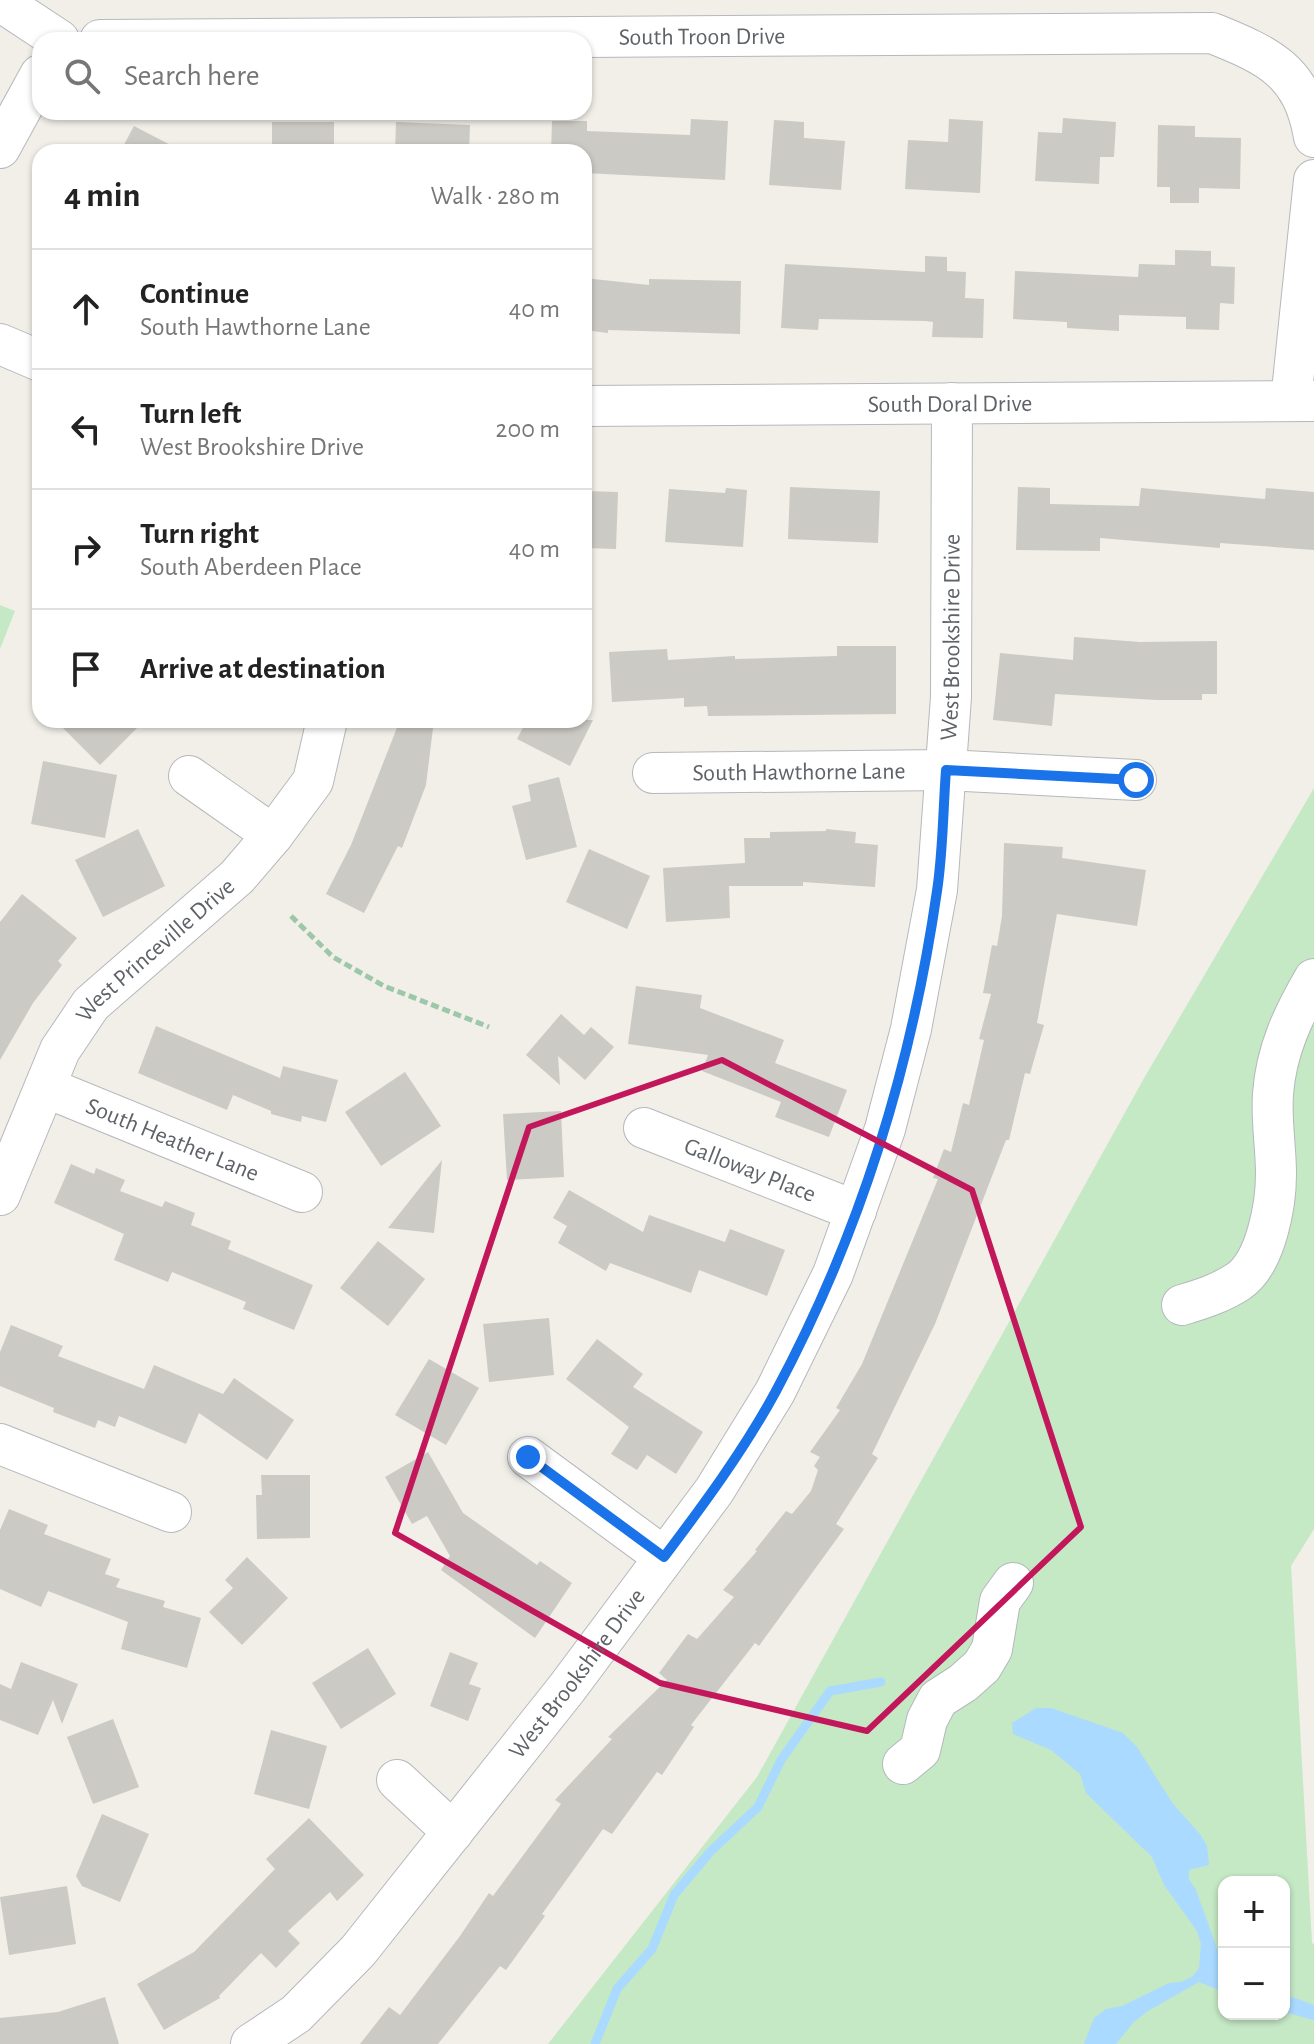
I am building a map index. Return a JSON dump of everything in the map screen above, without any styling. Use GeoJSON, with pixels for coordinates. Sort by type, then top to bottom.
{"type":"FeatureCollection","features":[{"type":"Feature","properties":{"kind":"street"},"geometry":{"type":"LineString","coordinates":[[0,1],[47,32]]}},
{"type":"Feature","properties":{"kind":"street","name":"South Troon Drive"},"geometry":{"type":"LineString","coordinates":[[592,37],[1212,33],[1259,52],[1291,78],[1309,110],[1314,137]]}},
{"type":"Feature","properties":{"kind":"street"},"geometry":{"type":"LineString","coordinates":[[0,148],[32,90]]}},
{"type":"Feature","properties":{"kind":"street"},"geometry":{"type":"LineString","coordinates":[[1302,401],[1314,180]]}},
{"type":"Feature","properties":{"kind":"street"},"geometry":{"type":"LineString","coordinates":[[0,344],[32,358]]}},
{"type":"Feature","properties":{"kind":"street","name":"South Doral Drive"},"geometry":{"type":"LineString","coordinates":[[592,406],[1302,401]]}},
{"type":"Feature","properties":{"kind":"street","name":"West Brookshire Drive"},"geometry":{"type":"LineString","coordinates":[[251,2044],[296,2014],[358,1951],[567,1688],[714,1491],[775,1392],[833,1274],[885,1129],[911,1029],[937,890],[951,697],[952,403]]}},
{"type":"Feature","properties":{"kind":"street","name":"West Princeville Drive"},"geometry":{"type":"LineString","coordinates":[[0,1195],[60,1050],[91,1004],[237,877],[273,835],[313,781],[325,728]]}},
{"type":"Feature","properties":{"kind":"street","name":"South Hawthorne Lane"},"geometry":{"type":"LineString","coordinates":[[653,773],[946,770],[1136,780]]}},
{"type":"Feature","properties":{"kind":"street"},"geometry":{"type":"LineString","coordinates":[[189,776],[273,835]]}},
{"type":"Feature","properties":{"kind":"street"},"geometry":{"type":"LineString","coordinates":[[1182,1305],[1213,1296],[1242,1279],[1259,1255],[1273,1214],[1276,1173],[1273,1092],[1281,1049],[1295,1012],[1314,979]]}},
{"type":"Feature","properties":{"kind":"street","name":"South Heather Lane"},"geometry":{"type":"LineString","coordinates":[[45,1087],[302,1192]]}},
{"type":"Feature","properties":{"kind":"street","name":"Galloway Place"},"geometry":{"type":"LineString","coordinates":[[644,1128],[856,1211]]}},
{"type":"Feature","properties":{"kind":"street"},"geometry":{"type":"LineString","coordinates":[[0,1444],[171,1512]]}},
{"type":"Feature","properties":{"kind":"street"},"geometry":{"type":"LineString","coordinates":[[528,1457],[664,1557]]}},
{"type":"Feature","properties":{"kind":"street"},"geometry":{"type":"LineString","coordinates":[[903,1764],[920,1750],[927,1720],[938,1699],[982,1666],[992,1649],[1000,1601],[1013,1583]]}},
{"type":"Feature","properties":{"kind":"street"},"geometry":{"type":"LineString","coordinates":[[397,1780],[453,1832]]}},
{"type":"Feature","properties":{"kind":"path"},"geometry":{"type":"LineString","coordinates":[[291,916],[333,957],[384,986],[489,1027]]}},
{"type":"Feature","properties":{"kind":"highlighted area"},"geometry":{"type":"Polygon","coordinates":[[[722,1060],[972,1190],[1081,1527],[867,1731],[660,1683],[395,1533],[529,1127],[722,1060]]]}},
{"type":"Feature","properties":{"kind":"green space"},"geometry":{"type":"Polygon","coordinates":[[[0,605],[15,611],[0,649],[0,605]]]}},
{"type":"Feature","properties":{"kind":"green space"},"geometry":{"type":"Polygon","coordinates":[[[1314,788],[1314,1529],[1291,1566],[1314,1944],[1314,2044],[548,2044],[757,1777],[1143,1080],[1314,788]]]}},
{"type":"Feature","properties":{"kind":"water"},"geometry":{"type":"Polygon","coordinates":[[[1036,1708],[1051,1708],[1123,1733],[1137,1747],[1173,1804],[1207,1846],[1209,1865],[1189,1870],[1189,1879],[1196,1890],[1218,1951],[1218,1990],[1199,1982],[1148,2011],[1116,2044],[1084,2044],[1094,2018],[1106,2009],[1122,2006],[1169,1983],[1192,1977],[1199,1968],[1201,1944],[1197,1931],[1164,1885],[1152,1857],[1086,1793],[1080,1774],[1051,1750],[1013,1734],[1012,1723],[1036,1708]]]}},
{"type":"Feature","properties":{"kind":"water"},"geometry":{"type":"Polygon","coordinates":[[[1290,1996],[1314,2005],[1314,2020],[1290,2014],[1290,1996]]]}},
{"type":"Feature","properties":{"kind":"building"},"geometry":{"type":"Polygon","coordinates":[[[1063,118],[1116,122],[1114,157],[1100,157],[1099,184],[1035,181],[1038,132],[1062,133],[1063,118]]]}},
{"type":"Feature","properties":{"kind":"building"},"geometry":{"type":"Polygon","coordinates":[[[691,119],[728,121],[725,180],[592,173],[592,144],[551,144],[552,121],[587,121],[587,131],[690,135],[691,119]]]}},
{"type":"Feature","properties":{"kind":"building"},"geometry":{"type":"Polygon","coordinates":[[[949,119],[983,121],[980,193],[905,189],[908,140],[948,142],[949,119]]]}},
{"type":"Feature","properties":{"kind":"building"},"geometry":{"type":"Polygon","coordinates":[[[774,120],[804,122],[804,138],[845,141],[841,190],[769,185],[774,120]]]}},
{"type":"Feature","properties":{"kind":"building"},"geometry":{"type":"Polygon","coordinates":[[[272,122],[334,122],[334,144],[272,144],[272,122]]]}},
{"type":"Feature","properties":{"kind":"building"},"geometry":{"type":"Polygon","coordinates":[[[396,122],[470,125],[469,144],[395,144],[396,122]]]}},
{"type":"Feature","properties":{"kind":"building"},"geometry":{"type":"Polygon","coordinates":[[[1158,125],[1195,126],[1195,137],[1241,138],[1240,189],[1199,188],[1199,203],[1170,203],[1170,187],[1157,187],[1158,125]]]}},
{"type":"Feature","properties":{"kind":"building"},"geometry":{"type":"Polygon","coordinates":[[[134,126],[169,144],[124,144],[134,126]]]}},
{"type":"Feature","properties":{"kind":"building"},"geometry":{"type":"Polygon","coordinates":[[[1175,250],[1211,251],[1211,266],[1235,267],[1234,304],[1220,303],[1219,330],[1186,329],[1186,317],[1119,315],[1119,331],[1067,328],[1067,322],[1013,319],[1015,271],[1138,277],[1139,264],[1175,265],[1175,250]]]}},
{"type":"Feature","properties":{"kind":"building"},"geometry":{"type":"Polygon","coordinates":[[[925,256],[947,257],[947,271],[966,272],[965,298],[984,299],[983,338],[932,337],[933,322],[925,321],[819,319],[818,330],[781,328],[785,264],[925,272],[925,256]]]}},
{"type":"Feature","properties":{"kind":"building"},"geometry":{"type":"Polygon","coordinates":[[[592,279],[649,285],[649,279],[741,281],[740,334],[608,330],[608,333],[592,331],[592,279]]]}},
{"type":"Feature","properties":{"kind":"building"},"geometry":{"type":"Polygon","coordinates":[[[790,487],[880,491],[878,543],[788,539],[790,487]]]}},
{"type":"Feature","properties":{"kind":"building"},"geometry":{"type":"Polygon","coordinates":[[[1018,487],[1050,488],[1050,504],[1139,506],[1141,488],[1265,499],[1266,488],[1314,492],[1314,550],[1220,543],[1220,548],[1100,538],[1100,551],[1016,550],[1018,487]]]}},
{"type":"Feature","properties":{"kind":"building"},"geometry":{"type":"Polygon","coordinates":[[[726,488],[747,490],[743,547],[665,542],[669,489],[725,493],[726,488]]]}},
{"type":"Feature","properties":{"kind":"building"},"geometry":{"type":"Polygon","coordinates":[[[592,491],[618,492],[616,549],[592,548],[592,491]]]}},
{"type":"Feature","properties":{"kind":"building"},"geometry":{"type":"Polygon","coordinates":[[[1074,637],[1140,642],[1217,641],[1217,694],[1202,694],[1202,700],[1156,700],[1055,694],[1052,726],[993,720],[1000,653],[1073,660],[1074,637]]]}},
{"type":"Feature","properties":{"kind":"building"},"geometry":{"type":"Polygon","coordinates":[[[837,646],[896,646],[896,714],[708,716],[707,706],[684,707],[684,698],[612,702],[609,652],[667,649],[668,660],[735,656],[735,659],[837,656],[837,646]]]}},
{"type":"Feature","properties":{"kind":"building"},"geometry":{"type":"Polygon","coordinates":[[[63,728],[137,728],[100,765],[63,728]]]}},
{"type":"Feature","properties":{"kind":"building"},"geometry":{"type":"Polygon","coordinates":[[[397,728],[433,728],[426,785],[402,848],[398,846],[364,913],[326,894],[351,845],[397,728]]]}},
{"type":"Feature","properties":{"kind":"building"},"geometry":{"type":"Polygon","coordinates":[[[523,728],[589,728],[570,766],[517,739],[523,728]]]}},
{"type":"Feature","properties":{"kind":"building"},"geometry":{"type":"Polygon","coordinates":[[[43,761],[117,775],[105,838],[31,824],[43,761]]]}},
{"type":"Feature","properties":{"kind":"building"},"geometry":{"type":"Polygon","coordinates":[[[559,777],[577,847],[526,860],[512,806],[531,801],[528,785],[559,777]]]}},
{"type":"Feature","properties":{"kind":"building"},"geometry":{"type":"Polygon","coordinates":[[[138,829],[165,886],[103,917],[75,860],[138,829]]]}},
{"type":"Feature","properties":{"kind":"building"},"geometry":{"type":"Polygon","coordinates":[[[826,829],[856,832],[855,843],[878,845],[875,887],[803,882],[803,886],[729,886],[730,918],[666,922],[663,868],[745,863],[744,838],[770,838],[770,832],[826,829]]]}},
{"type":"Feature","properties":{"kind":"building"},"geometry":{"type":"Polygon","coordinates":[[[1004,843],[1063,847],[1062,858],[1146,870],[1137,926],[1057,914],[1037,1023],[1044,1025],[1030,1074],[1025,1073],[1009,1140],[1006,1140],[935,1324],[872,1454],[878,1458],[836,1524],[844,1529],[759,1646],[755,1643],[691,1725],[694,1727],[662,1775],[657,1772],[612,1834],[603,1829],[506,1970],[500,1966],[438,2044],[360,2044],[389,2007],[400,2015],[489,1893],[493,1896],[561,1804],[555,1800],[612,1739],[608,1737],[667,1680],[659,1673],[688,1634],[697,1639],[734,1597],[723,1590],[786,1511],[792,1514],[811,1491],[818,1470],[814,1466],[820,1457],[810,1452],[840,1410],[836,1408],[862,1364],[938,1179],[933,1178],[944,1149],[951,1152],[963,1103],[969,1105],[984,1040],[979,1039],[991,994],[983,993],[992,945],[997,946],[1002,916],[1004,843]]]}},
{"type":"Feature","properties":{"kind":"building"},"geometry":{"type":"Polygon","coordinates":[[[589,849],[650,876],[627,929],[566,902],[589,849]]]}},
{"type":"Feature","properties":{"kind":"building"},"geometry":{"type":"Polygon","coordinates":[[[22,894],[77,938],[58,961],[62,965],[33,1003],[0,1060],[0,922],[22,894]]]}},
{"type":"Feature","properties":{"kind":"building"},"geometry":{"type":"Polygon","coordinates":[[[636,986],[702,995],[700,1008],[784,1040],[775,1063],[847,1090],[829,1137],[775,1117],[781,1102],[702,1071],[708,1055],[628,1044],[636,986]]]}},
{"type":"Feature","properties":{"kind":"building"},"geometry":{"type":"Polygon","coordinates":[[[561,1014],[584,1035],[591,1027],[614,1047],[585,1080],[558,1056],[560,1085],[526,1055],[561,1014]]]}},
{"type":"Feature","properties":{"kind":"building"},"geometry":{"type":"Polygon","coordinates":[[[156,1026],[280,1078],[283,1066],[338,1080],[326,1122],[302,1116],[301,1122],[271,1114],[271,1111],[233,1095],[227,1110],[138,1073],[156,1026]]]}},
{"type":"Feature","properties":{"kind":"building"},"geometry":{"type":"Polygon","coordinates":[[[405,1072],[441,1126],[381,1166],[345,1112],[405,1072]]]}},
{"type":"Feature","properties":{"kind":"building"},"geometry":{"type":"Polygon","coordinates":[[[561,1111],[564,1177],[507,1180],[503,1114],[561,1111]]]}},
{"type":"Feature","properties":{"kind":"building"},"geometry":{"type":"Polygon","coordinates":[[[442,1160],[434,1233],[388,1228],[442,1160]]]}},
{"type":"Feature","properties":{"kind":"building"},"geometry":{"type":"Polygon","coordinates":[[[71,1164],[94,1174],[96,1168],[125,1180],[120,1191],[162,1207],[165,1201],[195,1213],[191,1225],[231,1241],[228,1249],[313,1285],[294,1330],[243,1309],[246,1302],[172,1272],[168,1282],[114,1260],[124,1234],[54,1203],[71,1164]]]}},
{"type":"Feature","properties":{"kind":"building"},"geometry":{"type":"Polygon","coordinates":[[[569,1190],[643,1232],[649,1215],[725,1242],[730,1229],[785,1250],[767,1296],[699,1270],[691,1293],[610,1263],[606,1271],[558,1243],[567,1226],[553,1218],[569,1190]]]}},
{"type":"Feature","properties":{"kind":"building"},"geometry":{"type":"Polygon","coordinates":[[[378,1241],[425,1279],[388,1326],[340,1288],[378,1241]]]}},
{"type":"Feature","properties":{"kind":"building"},"geometry":{"type":"Polygon","coordinates":[[[549,1318],[554,1375],[489,1382],[483,1324],[549,1318]]]}},
{"type":"Feature","properties":{"kind":"building"},"geometry":{"type":"Polygon","coordinates":[[[11,1325],[63,1346],[58,1356],[144,1389],[154,1365],[223,1394],[234,1378],[294,1420],[267,1460],[199,1413],[186,1444],[119,1416],[115,1427],[98,1420],[95,1428],[0,1386],[0,1352],[11,1325]]]}},
{"type":"Feature","properties":{"kind":"building"},"geometry":{"type":"Polygon","coordinates":[[[597,1339],[643,1374],[633,1387],[703,1432],[676,1474],[647,1455],[637,1470],[611,1454],[629,1427],[566,1379],[597,1339]]]}},
{"type":"Feature","properties":{"kind":"building"},"geometry":{"type":"Polygon","coordinates":[[[429,1359],[479,1388],[446,1445],[395,1415],[429,1359]]]}},
{"type":"Feature","properties":{"kind":"building"},"geometry":{"type":"Polygon","coordinates":[[[428,1452],[463,1513],[537,1565],[540,1561],[572,1583],[535,1638],[441,1570],[450,1556],[427,1516],[412,1524],[385,1477],[428,1452]]]}},
{"type":"Feature","properties":{"kind":"building"},"geometry":{"type":"Polygon","coordinates":[[[261,1475],[310,1475],[310,1538],[257,1539],[256,1495],[262,1495],[261,1475]]]}},
{"type":"Feature","properties":{"kind":"building"},"geometry":{"type":"Polygon","coordinates":[[[9,1509],[48,1525],[44,1534],[111,1559],[105,1574],[120,1579],[116,1587],[165,1601],[163,1607],[201,1618],[187,1668],[121,1649],[128,1622],[48,1591],[41,1607],[0,1589],[0,1530],[9,1509]]]}},
{"type":"Feature","properties":{"kind":"building"},"geometry":{"type":"Polygon","coordinates":[[[247,1557],[288,1598],[242,1645],[209,1612],[233,1588],[225,1580],[247,1557]]]}},
{"type":"Feature","properties":{"kind":"building"},"geometry":{"type":"Polygon","coordinates":[[[368,1648],[396,1694],[341,1729],[312,1683],[368,1648]]]}},
{"type":"Feature","properties":{"kind":"building"},"geometry":{"type":"Polygon","coordinates":[[[450,1652],[478,1663],[469,1684],[481,1688],[468,1721],[430,1706],[450,1652]]]}},
{"type":"Feature","properties":{"kind":"building"},"geometry":{"type":"Polygon","coordinates":[[[21,1662],[78,1684],[62,1724],[53,1700],[38,1735],[0,1720],[0,1684],[11,1689],[21,1662]]]}},
{"type":"Feature","properties":{"kind":"building"},"geometry":{"type":"Polygon","coordinates":[[[113,1719],[139,1787],[93,1804],[67,1737],[113,1719]]]}},
{"type":"Feature","properties":{"kind":"building"},"geometry":{"type":"Polygon","coordinates":[[[271,1730],[327,1746],[309,1809],[254,1794],[271,1730]]]}},
{"type":"Feature","properties":{"kind":"building"},"geometry":{"type":"Polygon","coordinates":[[[102,1814],[149,1834],[120,1902],[82,1886],[76,1876],[102,1814]]]}},
{"type":"Feature","properties":{"kind":"building"},"geometry":{"type":"Polygon","coordinates":[[[309,1818],[364,1875],[337,1901],[330,1892],[288,1931],[300,1943],[276,1968],[261,1953],[220,1998],[164,2030],[137,1984],[194,1952],[275,1869],[266,1859],[309,1818]]]}},
{"type":"Feature","properties":{"kind":"building"},"geometry":{"type":"Polygon","coordinates":[[[67,1886],[76,1944],[9,1955],[0,1897],[67,1886]]]}},
{"type":"Feature","properties":{"kind":"building"},"geometry":{"type":"Polygon","coordinates":[[[105,1997],[119,2044],[0,2044],[0,2018],[58,2012],[105,1997]]]}},
{"type":"Feature","properties":{"kind":"waterway"},"geometry":{"type":"LineString","coordinates":[[595,2044],[617,1989],[652,1949],[674,1895],[710,1852],[758,1807],[781,1760],[830,1691],[881,1682]]}},
{"type":"Feature","properties":{"kind":"route"},"geometry":{"type":"LineString","coordinates":[[528,1457],[664,1557],[714,1491],[775,1392],[833,1274],[885,1129],[911,1029],[937,890],[946,770],[1136,780]]}}]}
